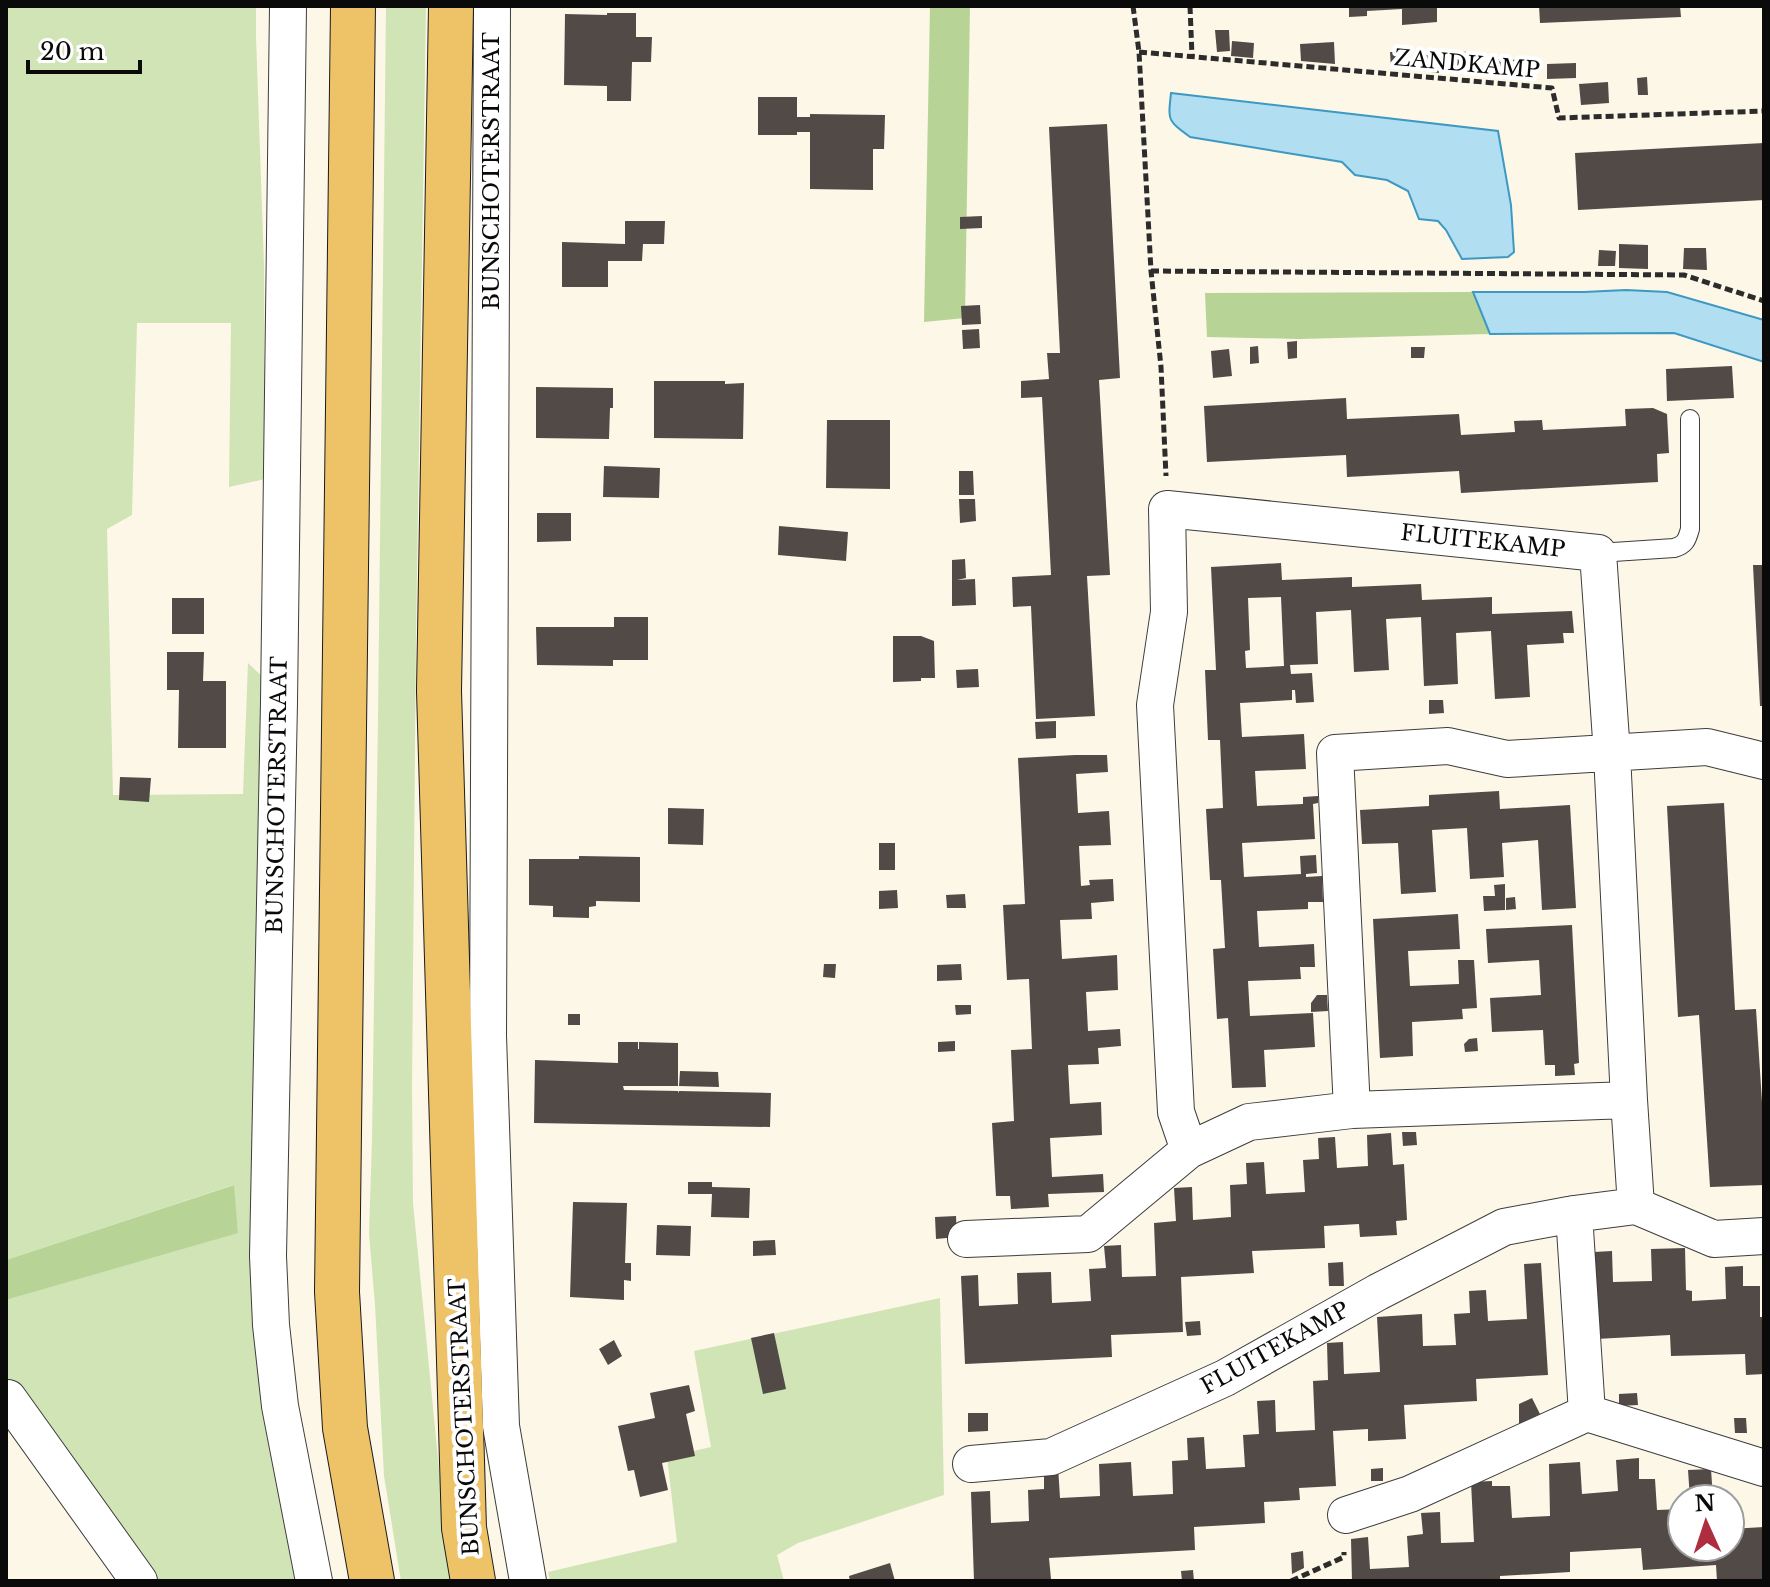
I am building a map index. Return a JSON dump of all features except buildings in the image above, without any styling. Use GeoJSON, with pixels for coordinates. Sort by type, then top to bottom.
{"type":"FeatureCollection","features":[{"type":"Feature","properties":{"kind":"main road"},"geometry":{"type":"LineString","coordinates":[[353,6],[337,1292],[345,1428],[372,1581]]}},
{"type":"Feature","properties":{"kind":"main road","name":"BUNSCHOTERSTRAAT"},"geometry":{"type":"LineString","coordinates":[[451,6],[439,691],[464,1528],[473,1581]]}},
{"type":"Feature","properties":{"kind":"street","name":"BUNSCHOTERSTRAAT"},"geometry":{"type":"LineString","coordinates":[[288,6],[268,1256],[271,1325],[280,1406],[314,1581]]}},
{"type":"Feature","properties":{"kind":"street","name":"BUNSCHOTERSTRAAT"},"geometry":{"type":"LineString","coordinates":[[492,6],[488,1036],[501,1426],[528,1581]]}},
{"type":"Feature","properties":{"kind":"street","name":"FLUITEKAMP"},"geometry":{"type":"LineString","coordinates":[[971,1464],[1051,1457],[1225,1378],[1378,1292],[1504,1227],[1636,1206],[1598,553],[1167,509]]}},
{"type":"Feature","properties":{"kind":"street"},"geometry":{"type":"LineString","coordinates":[[1167,509],[1169,612],[1155,705],[1176,1112],[1189,1150]]}},
{"type":"Feature","properties":{"kind":"street"},"geometry":{"type":"LineString","coordinates":[[1352,1110],[1335,753],[1448,746],[1507,759],[1707,747],[1764,761]]}},
{"type":"Feature","properties":{"kind":"street"},"geometry":{"type":"LineString","coordinates":[[966,1239],[1088,1234],[1189,1150],[1249,1122],[1352,1110],[1629,1100]]}},
{"type":"Feature","properties":{"kind":"street"},"geometry":{"type":"LineString","coordinates":[[1636,1206],[1714,1239],[1764,1236]]}},
{"type":"Feature","properties":{"kind":"street"},"geometry":{"type":"LineString","coordinates":[[1574,1214],[1587,1413]]}},
{"type":"Feature","properties":{"kind":"street"},"geometry":{"type":"LineString","coordinates":[[7,1396],[139,1581]]}},
{"type":"Feature","properties":{"kind":"street"},"geometry":{"type":"LineString","coordinates":[[1346,1515],[1410,1494],[1587,1413],[1764,1468]]}},
{"type":"Feature","properties":{"kind":"lane"},"geometry":{"type":"LineString","coordinates":[[1598,553],[1683,545],[1690,529],[1690,419]]}},
{"type":"Feature","properties":{"kind":"path"},"geometry":{"type":"LineString","coordinates":[[1133,6],[1139,52],[1151,271],[1161,367],[1167,509]]}},
{"type":"Feature","properties":{"kind":"path"},"geometry":{"type":"LineString","coordinates":[[1190,6],[1192,56]]}},
{"type":"Feature","properties":{"kind":"path","name":"ZANDKAMP"},"geometry":{"type":"LineString","coordinates":[[1139,52],[1552,88],[1559,118],[1764,111]]}},
{"type":"Feature","properties":{"kind":"path"},"geometry":{"type":"LineString","coordinates":[[1151,271],[1684,275],[1764,301]]}},
{"type":"Feature","properties":{"kind":"path"},"geometry":{"type":"LineString","coordinates":[[1291,1581],[1344,1557],[1346,1515]]}},
{"type":"Feature","properties":{"kind":"green space"},"geometry":{"type":"Polygon","coordinates":[[[6,6],[256,6],[264,265],[265,479],[229,487],[231,323],[137,323],[132,515],[107,529],[113,795],[243,794],[248,663],[265,679],[253,1230],[299,1581],[151,1581],[6,1381],[6,1300],[238,1232],[233,1185],[6,1260],[6,6]]]}},
{"type":"Feature","properties":{"kind":"green space"},"geometry":{"type":"Polygon","coordinates":[[[386,6],[426,6],[416,636],[413,1203],[450,1581],[401,1581],[384,1476],[369,1234],[386,6]]]}},
{"type":"Feature","properties":{"kind":"green space"},"geometry":{"type":"Polygon","coordinates":[[[930,6],[970,6],[965,318],[924,322],[930,6]]]}},
{"type":"Feature","properties":{"kind":"green space"},"geometry":{"type":"Polygon","coordinates":[[[1473,292],[1490,334],[1299,339],[1207,337],[1205,293],[1473,292]]]}},
{"type":"Feature","properties":{"kind":"green space"},"geometry":{"type":"Polygon","coordinates":[[[234,1185],[238,1233],[6,1300],[6,1260],[234,1185]]]}},
{"type":"Feature","properties":{"kind":"green space"},"geometry":{"type":"Polygon","coordinates":[[[940,1298],[944,1495],[798,1543],[777,1555],[784,1581],[550,1581],[548,1572],[677,1542],[667,1457],[711,1447],[694,1351],[940,1298]]]}},
{"type":"Feature","properties":{"kind":"water"},"geometry":{"type":"Polygon","coordinates":[[[1171,93],[1498,131],[1511,205],[1514,252],[1508,257],[1462,259],[1438,221],[1419,219],[1408,191],[1387,180],[1355,175],[1342,162],[1190,137],[1171,119],[1171,93]]]}},
{"type":"Feature","properties":{"kind":"water"},"geometry":{"type":"Polygon","coordinates":[[[1473,292],[1667,292],[1764,320],[1764,362],[1674,333],[1490,334],[1473,292]]]}}]}
